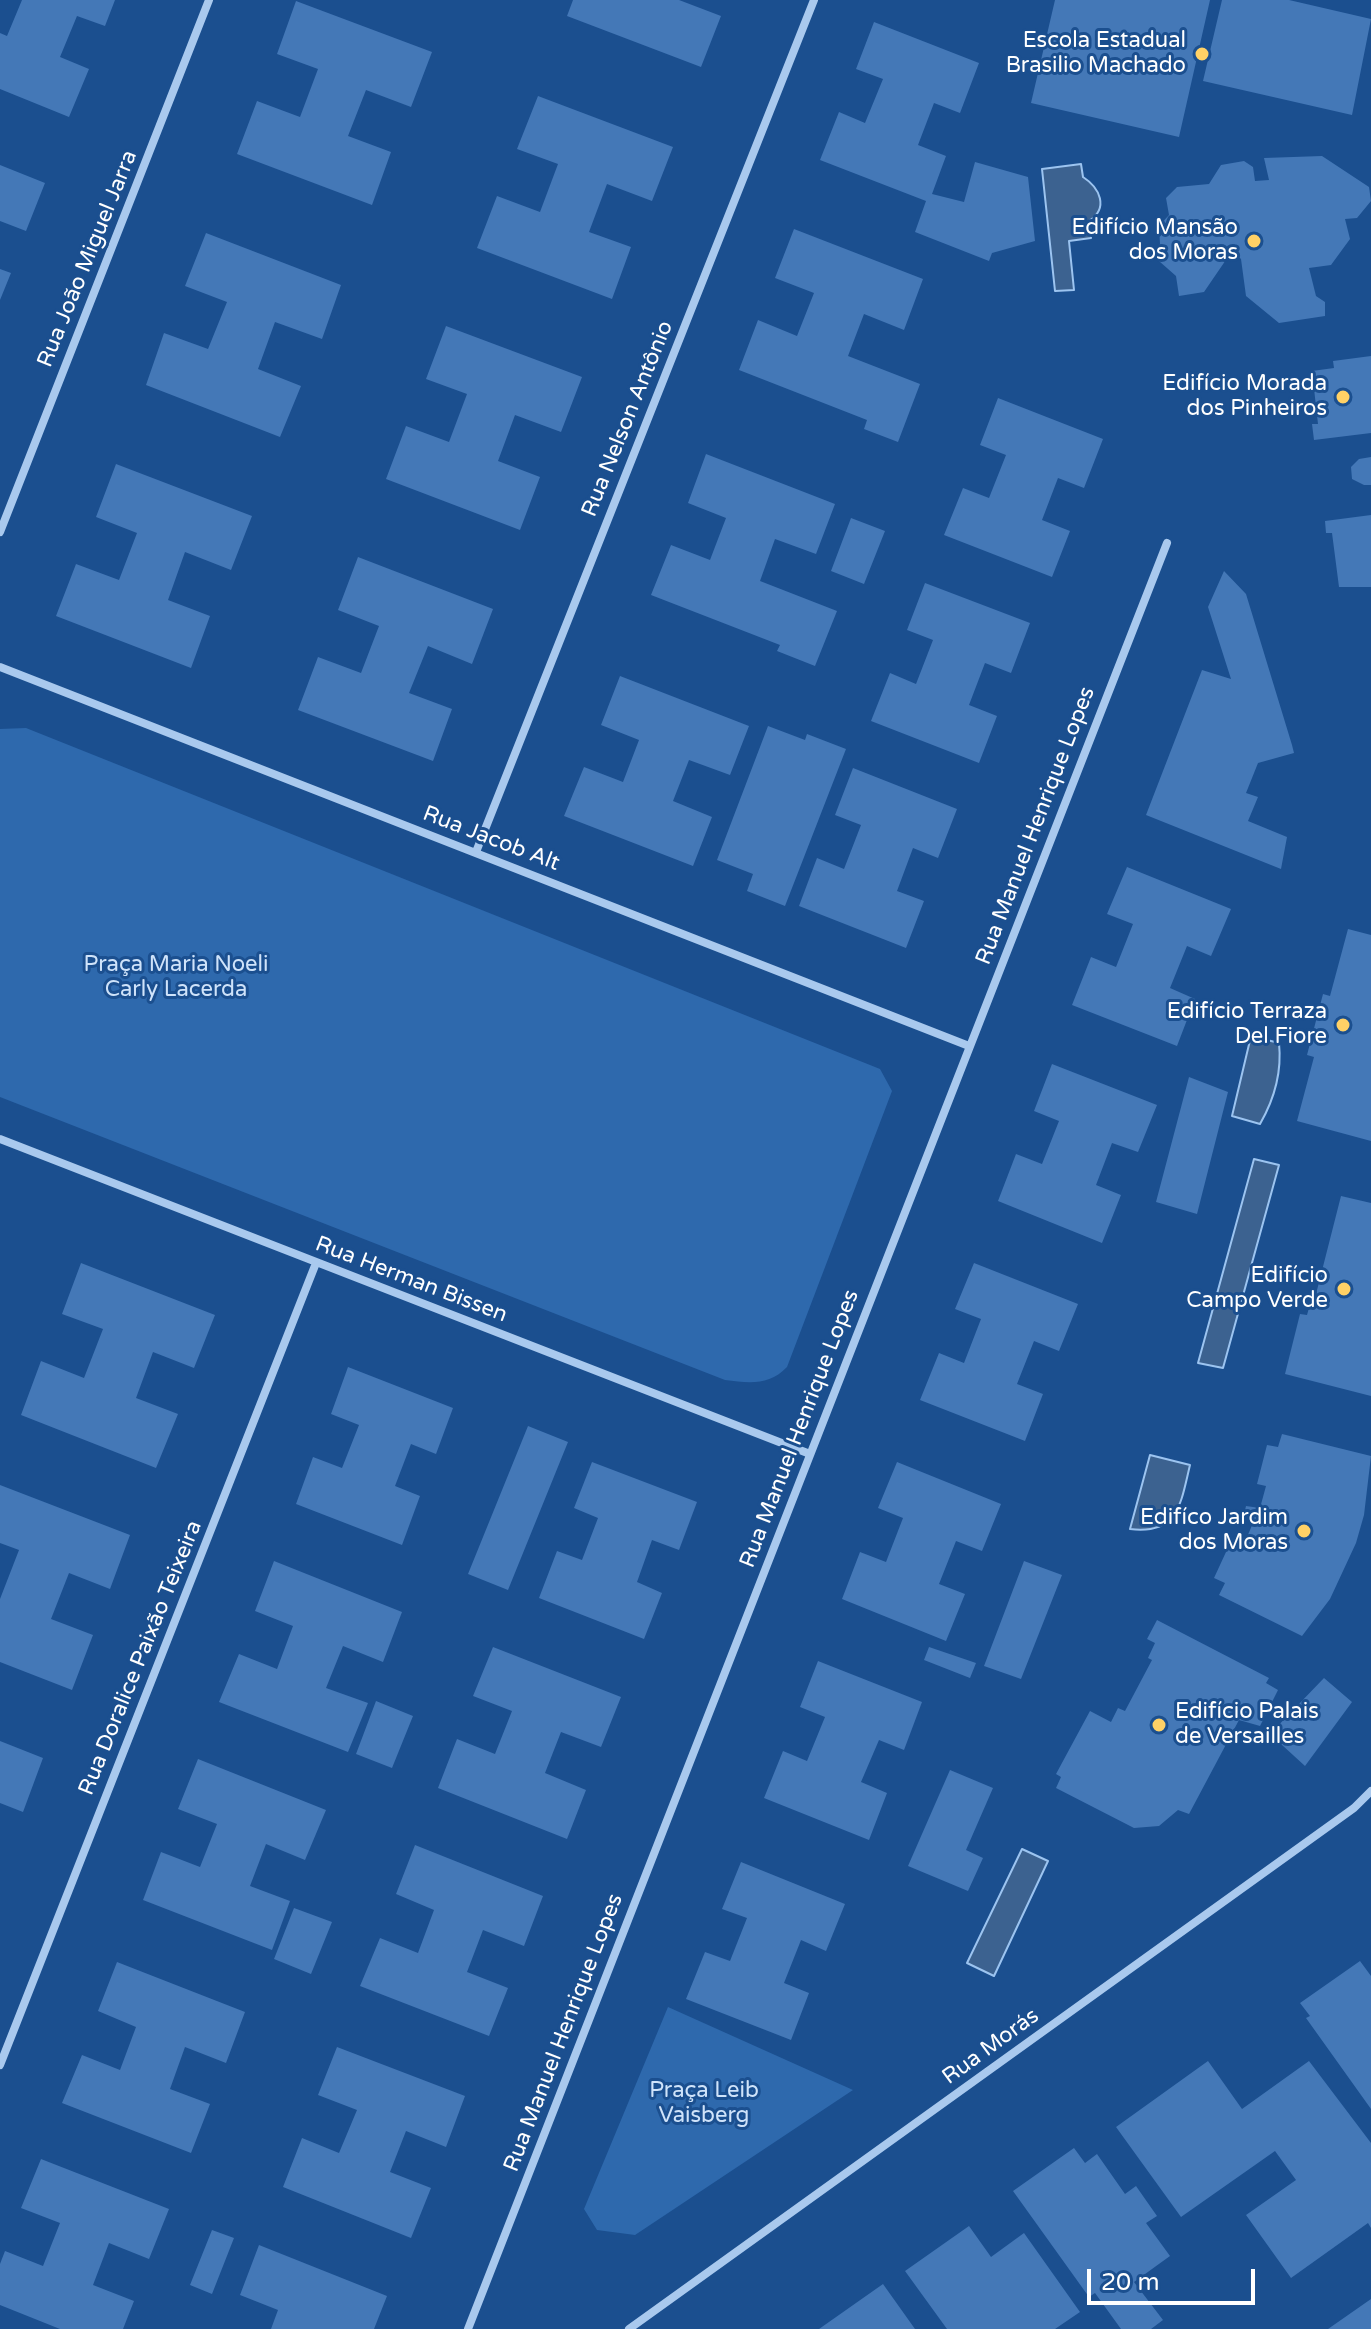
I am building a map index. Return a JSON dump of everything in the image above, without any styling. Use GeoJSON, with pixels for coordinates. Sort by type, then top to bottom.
{"type":"FeatureCollection","features":[{"type":"Feature","properties":{"kind":"street","name":"Rua João Miguel Jarra"},"geometry":{"type":"LineString","coordinates":[[0,532],[209,0]]}},
{"type":"Feature","properties":{"kind":"street","name":"Rua Nelson Antônio"},"geometry":{"type":"LineString","coordinates":[[476,852],[814,0]]}},
{"type":"Feature","properties":{"kind":"street","name":"Rua Manuel Henrique Lopes"},"geometry":{"type":"LineString","coordinates":[[468,2329],[1167,543]]}},
{"type":"Feature","properties":{"kind":"street","name":"Rua Jacob Alt"},"geometry":{"type":"LineString","coordinates":[[0,667],[969,1046]]}},
{"type":"Feature","properties":{"kind":"street","name":"Rua Herman Bissen"},"geometry":{"type":"LineString","coordinates":[[0,1139],[810,1454]]}},
{"type":"Feature","properties":{"kind":"street","name":"Rua Doralice Paixão Teixeira"},"geometry":{"type":"LineString","coordinates":[[0,2065],[316,1263]]}},
{"type":"Feature","properties":{"kind":"street","name":"Rua Morás"},"geometry":{"type":"LineString","coordinates":[[629,2329],[1354,1808],[1371,1791]]}},
{"type":"Feature","properties":{"kind":"green space","name":"Praça Maria Noeli Carly Lacerda"},"geometry":{"type":"Polygon","coordinates":[[[26,728],[880,1069],[892,1091],[787,1367],[766,1380],[725,1380],[0,1097],[0,729],[26,728]]]}},
{"type":"Feature","properties":{"kind":"green space","name":"Praça Leib Vaisberg"},"geometry":{"type":"Polygon","coordinates":[[[668,2007],[853,2090],[635,2235],[597,2230],[584,2209],[668,2007]]]}},
{"type":"Feature","properties":{"kind":"shaded area"},"geometry":{"type":"Polygon","coordinates":[[[1081,164],[1083,177],[1098,192],[1099,210],[1089,221],[1091,238],[1069,241],[1074,290],[1055,291],[1042,169],[1081,164]]]}},
{"type":"Feature","properties":{"kind":"shaded area"},"geometry":{"type":"Polygon","coordinates":[[[1251,1036],[1279,1043],[1276,1085],[1260,1124],[1232,1116],[1251,1036]]]}},
{"type":"Feature","properties":{"kind":"shaded area"},"geometry":{"type":"Polygon","coordinates":[[[1254,1159],[1279,1165],[1223,1368],[1198,1363],[1254,1159]]]}},
{"type":"Feature","properties":{"kind":"shaded area"},"geometry":{"type":"Polygon","coordinates":[[[1150,1455],[1190,1465],[1184,1491],[1175,1513],[1168,1521],[1159,1527],[1130,1529],[1150,1455]]]}},
{"type":"Feature","properties":{"kind":"shaded area"},"geometry":{"type":"Polygon","coordinates":[[[1022,1849],[1048,1861],[994,1976],[967,1963],[1022,1849]]]}},
{"type":"Feature","properties":{"kind":"building"},"geometry":{"type":"Polygon","coordinates":[[[22,0],[115,0],[105,26],[77,16],[60,57],[89,69],[69,117],[0,89],[0,33],[7,36],[22,0]]]}},
{"type":"Feature","properties":{"kind":"building"},"geometry":{"type":"Polygon","coordinates":[[[573,0],[679,0],[721,16],[701,67],[567,16],[573,0]]]}},
{"type":"Feature","properties":{"kind":"building"},"geometry":{"type":"Polygon","coordinates":[[[1055,0],[1210,0],[1179,137],[1031,103],[1055,0]]]}},
{"type":"Feature","properties":{"kind":"building"},"geometry":{"type":"Polygon","coordinates":[[[1222,0],[1289,0],[1371,19],[1352,115],[1203,81],[1222,0]]]}},
{"type":"Feature","properties":{"kind":"building"},"geometry":{"type":"Polygon","coordinates":[[[296,1],[432,52],[411,107],[366,90],[348,136],[391,152],[372,205],[237,154],[257,101],[300,117],[318,69],[277,54],[296,1]]]}},
{"type":"Feature","properties":{"kind":"building"},"geometry":{"type":"Polygon","coordinates":[[[874,22],[979,63],[960,113],[934,103],[918,145],[946,156],[932,194],[964,202],[975,162],[1028,177],[1035,241],[992,253],[989,261],[915,232],[926,201],[820,160],[839,112],[865,123],[883,79],[856,69],[874,22]]]}},
{"type":"Feature","properties":{"kind":"building"},"geometry":{"type":"Polygon","coordinates":[[[538,96],[673,147],[652,201],[607,184],[589,232],[631,247],[612,299],[477,248],[497,196],[540,212],[558,164],[517,149],[538,96]]]}},
{"type":"Feature","properties":{"kind":"building","name":"Edifício Mansão dos Moras"},"geometry":{"type":"Polygon","coordinates":[[[1322,156],[1369,187],[1371,201],[1357,218],[1345,219],[1350,239],[1331,265],[1309,268],[1316,296],[1325,302],[1325,316],[1279,323],[1246,296],[1241,259],[1232,251],[1204,292],[1179,296],[1176,276],[1151,254],[1160,244],[1159,226],[1169,215],[1166,198],[1177,187],[1209,184],[1221,165],[1244,161],[1253,167],[1255,181],[1269,180],[1264,158],[1322,156]]]}},
{"type":"Feature","properties":{"kind":"building"},"geometry":{"type":"Polygon","coordinates":[[[0,165],[45,183],[26,231],[0,221],[0,165]]]}},
{"type":"Feature","properties":{"kind":"building"},"geometry":{"type":"Polygon","coordinates":[[[794,229],[923,279],[904,330],[864,314],[848,356],[920,384],[898,442],[864,429],[867,420],[739,370],[758,320],[797,336],[814,293],[775,278],[794,229]]]}},
{"type":"Feature","properties":{"kind":"building"},"geometry":{"type":"Polygon","coordinates":[[[206,233],[341,285],[322,339],[275,322],[258,369],[301,386],[280,437],[146,385],[164,333],[208,349],[227,302],[185,286],[206,233]]]}},
{"type":"Feature","properties":{"kind":"building"},"geometry":{"type":"Polygon","coordinates":[[[0,269],[11,273],[0,300],[0,269]]]}},
{"type":"Feature","properties":{"kind":"building"},"geometry":{"type":"Polygon","coordinates":[[[446,326],[582,377],[561,432],[515,415],[498,461],[540,477],[520,530],[386,479],[406,426],[449,442],[467,394],[426,379],[446,326]]]}},
{"type":"Feature","properties":{"kind":"building","name":"Edifício Morada dos Pinheiros"},"geometry":{"type":"Polygon","coordinates":[[[1371,356],[1371,433],[1314,440],[1312,424],[1318,424],[1312,371],[1334,368],[1333,361],[1371,356]]]}},
{"type":"Feature","properties":{"kind":"building"},"geometry":{"type":"Polygon","coordinates":[[[998,398],[1103,439],[1084,488],[1058,478],[1042,520],[1070,531],[1052,577],[944,535],[963,488],[989,498],[1006,455],[980,445],[998,398]]]}},
{"type":"Feature","properties":{"kind":"building"},"geometry":{"type":"Polygon","coordinates":[[[706,454],[835,504],[816,554],[775,539],[760,581],[837,611],[815,666],[777,651],[780,645],[651,595],[671,545],[710,560],[726,518],[688,503],[706,454]]]}},
{"type":"Feature","properties":{"kind":"building","name":"Edifício Morada dos Pinheiros"},"geometry":{"type":"Polygon","coordinates":[[[1371,457],[1371,485],[1352,479],[1351,467],[1359,459],[1371,457]]]}},
{"type":"Feature","properties":{"kind":"building"},"geometry":{"type":"Polygon","coordinates":[[[116,464],[252,516],[231,570],[185,552],[168,600],[210,616],[191,668],[56,616],[76,564],[119,580],[137,533],[96,517],[116,464]]]}},
{"type":"Feature","properties":{"kind":"building"},"geometry":{"type":"Polygon","coordinates":[[[1371,515],[1371,587],[1339,587],[1332,533],[1326,533],[1325,521],[1371,515]]]}},
{"type":"Feature","properties":{"kind":"building"},"geometry":{"type":"Polygon","coordinates":[[[851,518],[885,531],[864,584],[831,571],[851,518]]]}},
{"type":"Feature","properties":{"kind":"building"},"geometry":{"type":"Polygon","coordinates":[[[358,557],[493,609],[472,664],[428,646],[409,693],[452,709],[433,761],[298,710],[318,657],[361,673],[379,626],[338,610],[358,557]]]}},
{"type":"Feature","properties":{"kind":"building"},"geometry":{"type":"Polygon","coordinates":[[[1224,571],[1246,594],[1294,753],[1258,763],[1246,793],[1258,797],[1248,821],[1287,837],[1281,869],[1146,815],[1202,670],[1231,679],[1208,607],[1224,571]]]}},
{"type":"Feature","properties":{"kind":"building"},"geometry":{"type":"Polygon","coordinates":[[[925,583],[1030,623],[1011,673],[985,663],[969,705],[997,716],[979,763],[871,721],[890,673],[916,684],[933,640],[907,630],[925,583]]]}},
{"type":"Feature","properties":{"kind":"building"},"geometry":{"type":"Polygon","coordinates":[[[620,676],[749,726],[730,775],[689,760],[673,801],[712,817],[693,866],[564,816],[584,767],[623,782],[639,740],[601,725],[620,676]]]}},
{"type":"Feature","properties":{"kind":"building"},"geometry":{"type":"Polygon","coordinates":[[[768,726],[805,740],[807,734],[846,749],[785,906],[747,891],[753,874],[717,860],[768,726]]]}},
{"type":"Feature","properties":{"kind":"building"},"geometry":{"type":"Polygon","coordinates":[[[853,768],[957,809],[938,858],[913,848],[897,891],[924,901],[906,948],[799,906],[817,858],[844,869],[861,825],[835,815],[853,768]]]}},
{"type":"Feature","properties":{"kind":"building"},"geometry":{"type":"Polygon","coordinates":[[[1127,867],[1231,909],[1211,956],[1187,946],[1170,988],[1195,999],[1177,1046],[1072,1005],[1091,957],[1116,967],[1133,924],[1107,914],[1127,867]]]}},
{"type":"Feature","properties":{"kind":"building","name":"Edifício Terraza Del Fiore"},"geometry":{"type":"Polygon","coordinates":[[[1348,929],[1371,935],[1371,1141],[1297,1121],[1314,1057],[1307,1055],[1323,994],[1330,996],[1348,929]]]}},
{"type":"Feature","properties":{"kind":"building"},"geometry":{"type":"Polygon","coordinates":[[[1052,1064],[1157,1105],[1138,1152],[1112,1143],[1096,1185],[1121,1195],[1102,1243],[998,1201],[1016,1154],[1042,1164],[1059,1121],[1034,1111],[1052,1064]]]}},
{"type":"Feature","properties":{"kind":"building"},"geometry":{"type":"Polygon","coordinates":[[[1189,1077],[1228,1092],[1197,1214],[1156,1202],[1189,1077]]]}},
{"type":"Feature","properties":{"kind":"building","name":"Edifício Campo Verde"},"geometry":{"type":"Polygon","coordinates":[[[1341,1196],[1371,1203],[1371,1396],[1285,1374],[1300,1314],[1307,1315],[1312,1297],[1315,1298],[1341,1196]]]}},
{"type":"Feature","properties":{"kind":"building"},"geometry":{"type":"Polygon","coordinates":[[[81,1263],[215,1315],[194,1368],[153,1352],[136,1398],[178,1414],[156,1468],[21,1415],[41,1361],[84,1378],[103,1329],[62,1314],[81,1263]]]}},
{"type":"Feature","properties":{"kind":"building"},"geometry":{"type":"Polygon","coordinates":[[[974,1263],[1078,1304],[1059,1351],[1034,1341],[1017,1384],[1043,1394],[1025,1441],[920,1400],[939,1353],[964,1363],[981,1319],[955,1309],[974,1263]]]}},
{"type":"Feature","properties":{"kind":"building"},"geometry":{"type":"Polygon","coordinates":[[[348,1367],[453,1408],[436,1454],[411,1444],[395,1486],[420,1496],[402,1545],[296,1504],[313,1457],[342,1468],[359,1425],[331,1414],[348,1367]]]}},
{"type":"Feature","properties":{"kind":"building"},"geometry":{"type":"Polygon","coordinates":[[[528,1426],[568,1442],[508,1590],[468,1574],[528,1426]]]}},
{"type":"Feature","properties":{"kind":"building","name":"Edifíco Jardim dos Moras"},"geometry":{"type":"Polygon","coordinates":[[[1282,1434],[1371,1456],[1364,1515],[1356,1543],[1330,1599],[1302,1636],[1219,1595],[1225,1583],[1214,1578],[1232,1539],[1244,1544],[1253,1523],[1243,1519],[1246,1506],[1260,1508],[1266,1486],[1257,1484],[1267,1445],[1278,1447],[1282,1434]]]}},
{"type":"Feature","properties":{"kind":"building"},"geometry":{"type":"Polygon","coordinates":[[[592,1462],[697,1502],[679,1550],[652,1540],[637,1582],[662,1593],[644,1639],[539,1598],[557,1551],[582,1560],[598,1518],[574,1508],[592,1462]]]}},
{"type":"Feature","properties":{"kind":"building"},"geometry":{"type":"Polygon","coordinates":[[[897,1462],[1001,1504],[982,1551],[956,1541],[939,1584],[965,1594],[946,1641],[842,1599],[860,1552],[886,1562],[903,1518],[878,1508],[897,1462]]]}},
{"type":"Feature","properties":{"kind":"building"},"geometry":{"type":"Polygon","coordinates":[[[0,1485],[130,1535],[110,1589],[69,1573],[51,1619],[93,1635],[72,1690],[0,1662],[0,1599],[19,1550],[0,1543],[0,1485]]]}},
{"type":"Feature","properties":{"kind":"building"},"geometry":{"type":"Polygon","coordinates":[[[274,1561],[402,1612],[383,1662],[343,1646],[326,1688],[368,1703],[348,1752],[219,1702],[239,1654],[277,1669],[293,1626],[255,1611],[274,1561]]]}},
{"type":"Feature","properties":{"kind":"building"},"geometry":{"type":"Polygon","coordinates":[[[1024,1561],[1062,1575],[1021,1679],[984,1666],[1024,1561]]]}},
{"type":"Feature","properties":{"kind":"building","name":"Edifício Palais de Versailles"},"geometry":{"type":"Polygon","coordinates":[[[1157,1620],[1269,1678],[1266,1683],[1278,1690],[1260,1726],[1239,1720],[1189,1814],[1178,1810],[1159,1826],[1134,1828],[1056,1788],[1061,1777],[1056,1774],[1090,1711],[1111,1722],[1118,1708],[1125,1711],[1152,1660],[1148,1658],[1155,1643],[1147,1639],[1157,1620]]]}},
{"type":"Feature","properties":{"kind":"building"},"geometry":{"type":"Polygon","coordinates":[[[493,1647],[621,1697],[601,1747],[561,1732],[545,1773],[586,1790],[567,1839],[438,1788],[457,1739],[495,1754],[512,1711],[473,1696],[493,1647]]]}},
{"type":"Feature","properties":{"kind":"building"},"geometry":{"type":"Polygon","coordinates":[[[929,1647],[976,1663],[970,1678],[924,1660],[929,1647]]]}},
{"type":"Feature","properties":{"kind":"building"},"geometry":{"type":"Polygon","coordinates":[[[818,1661],[922,1702],[904,1750],[879,1740],[861,1782],[887,1793],[869,1840],[764,1798],[783,1751],[807,1761],[825,1717],[800,1707],[818,1661]]]}},
{"type":"Feature","properties":{"kind":"building"},"geometry":{"type":"Polygon","coordinates":[[[1324,1678],[1352,1702],[1305,1766],[1270,1734],[1324,1678]]]}},
{"type":"Feature","properties":{"kind":"building"},"geometry":{"type":"Polygon","coordinates":[[[376,1701],[413,1716],[392,1768],[356,1754],[376,1701]]]}},
{"type":"Feature","properties":{"kind":"building"},"geometry":{"type":"Polygon","coordinates":[[[0,1741],[43,1758],[23,1812],[0,1803],[0,1741]]]}},
{"type":"Feature","properties":{"kind":"building"},"geometry":{"type":"Polygon","coordinates":[[[198,1759],[326,1810],[305,1860],[266,1844],[250,1886],[290,1901],[272,1950],[143,1900],[161,1852],[200,1867],[217,1824],[178,1809],[198,1759]]]}},
{"type":"Feature","properties":{"kind":"building"},"geometry":{"type":"Polygon","coordinates":[[[950,1770],[993,1788],[966,1850],[983,1858],[968,1891],[908,1866],[950,1770]]]}},
{"type":"Feature","properties":{"kind":"building"},"geometry":{"type":"Polygon","coordinates":[[[415,1845],[543,1896],[524,1946],[483,1930],[467,1972],[508,1988],[489,2036],[360,1986],[380,1938],[418,1953],[434,1910],[396,1894],[415,1845]]]}},
{"type":"Feature","properties":{"kind":"building"},"geometry":{"type":"Polygon","coordinates":[[[741,1862],[845,1904],[826,1951],[801,1940],[784,1983],[809,1993],[791,2040],[686,1999],[705,1952],[730,1961],[747,1918],[722,1909],[741,1862]]]}},
{"type":"Feature","properties":{"kind":"building"},"geometry":{"type":"Polygon","coordinates":[[[294,1908],[332,1922],[311,1974],[274,1959],[294,1908]]]}},
{"type":"Feature","properties":{"kind":"building"},"geometry":{"type":"Polygon","coordinates":[[[1360,1961],[1371,1976],[1371,2109],[1306,2018],[1310,2016],[1300,2003],[1360,1961]]]}},
{"type":"Feature","properties":{"kind":"building"},"geometry":{"type":"Polygon","coordinates":[[[117,1962],[245,2012],[226,2063],[185,2047],[170,2089],[210,2104],[191,2153],[62,2103],[82,2055],[120,2070],[136,2027],[98,2011],[117,1962]]]}},
{"type":"Feature","properties":{"kind":"building"},"geometry":{"type":"Polygon","coordinates":[[[337,2047],[465,2096],[446,2147],[406,2131],[390,2172],[431,2188],[411,2238],[283,2187],[302,2138],[339,2153],[357,2110],[318,2095],[337,2047]]]}},
{"type":"Feature","properties":{"kind":"building"},"geometry":{"type":"Polygon","coordinates":[[[1208,2061],[1242,2109],[1309,2061],[1371,2143],[1371,2228],[1368,2223],[1291,2278],[1246,2215],[1296,2180],[1275,2151],[1181,2217],[1116,2127],[1208,2061]]]}},
{"type":"Feature","properties":{"kind":"building"},"geometry":{"type":"Polygon","coordinates":[[[1074,2148],[1085,2163],[1097,2154],[1125,2194],[1136,2186],[1157,2216],[1146,2223],[1170,2256],[1134,2282],[1163,2320],[1151,2329],[1121,2329],[1095,2293],[1089,2297],[1013,2191],[1074,2148]]]}},
{"type":"Feature","properties":{"kind":"building"},"geometry":{"type":"Polygon","coordinates":[[[41,2159],[169,2209],[149,2259],[109,2243],[93,2285],[134,2301],[123,2329],[60,2329],[0,2305],[0,2264],[5,2251],[43,2266],[60,2223],[21,2208],[41,2159]]]}},
{"type":"Feature","properties":{"kind":"building"},"geometry":{"type":"Polygon","coordinates":[[[969,2226],[991,2257],[1024,2233],[1080,2312],[1055,2329],[947,2329],[905,2271],[969,2226]]]}},
{"type":"Feature","properties":{"kind":"building"},"geometry":{"type":"Polygon","coordinates":[[[212,2230],[234,2238],[212,2294],[190,2285],[212,2230]]]}},
{"type":"Feature","properties":{"kind":"building"},"geometry":{"type":"Polygon","coordinates":[[[259,2245],[387,2296],[374,2329],[271,2329],[278,2310],[240,2295],[259,2245]]]}},
{"type":"Feature","properties":{"kind":"building"},"geometry":{"type":"Polygon","coordinates":[[[883,2284],[915,2329],[819,2329],[883,2284]]]}},
{"type":"Feature","properties":{"kind":"building"},"geometry":{"type":"Polygon","coordinates":[[[1371,2299],[1371,2329],[1328,2329],[1371,2299]]]}},
{"type":"Feature","properties":{"kind":"place","name":"Escola Estadual Brasilio Machado"},"geometry":{"type":"Point","coordinates":[1202,54]}},
{"type":"Feature","properties":{"kind":"place","name":"Edifício Mansão dos Moras"},"geometry":{"type":"Point","coordinates":[1254,241]}},
{"type":"Feature","properties":{"kind":"place","name":"Edifício Morada dos Pinheiros"},"geometry":{"type":"Point","coordinates":[1343,397]}},
{"type":"Feature","properties":{"kind":"place","name":"Edifício Terraza Del Fiore"},"geometry":{"type":"Point","coordinates":[1343,1025]}},
{"type":"Feature","properties":{"kind":"place","name":"Edifício Campo Verde"},"geometry":{"type":"Point","coordinates":[1344,1289]}},
{"type":"Feature","properties":{"kind":"place","name":"Edifíco Jardim dos Moras"},"geometry":{"type":"Point","coordinates":[1304,1531]}},
{"type":"Feature","properties":{"kind":"place","name":"Edifício Palais de Versailles"},"geometry":{"type":"Point","coordinates":[1159,1725]}}]}
